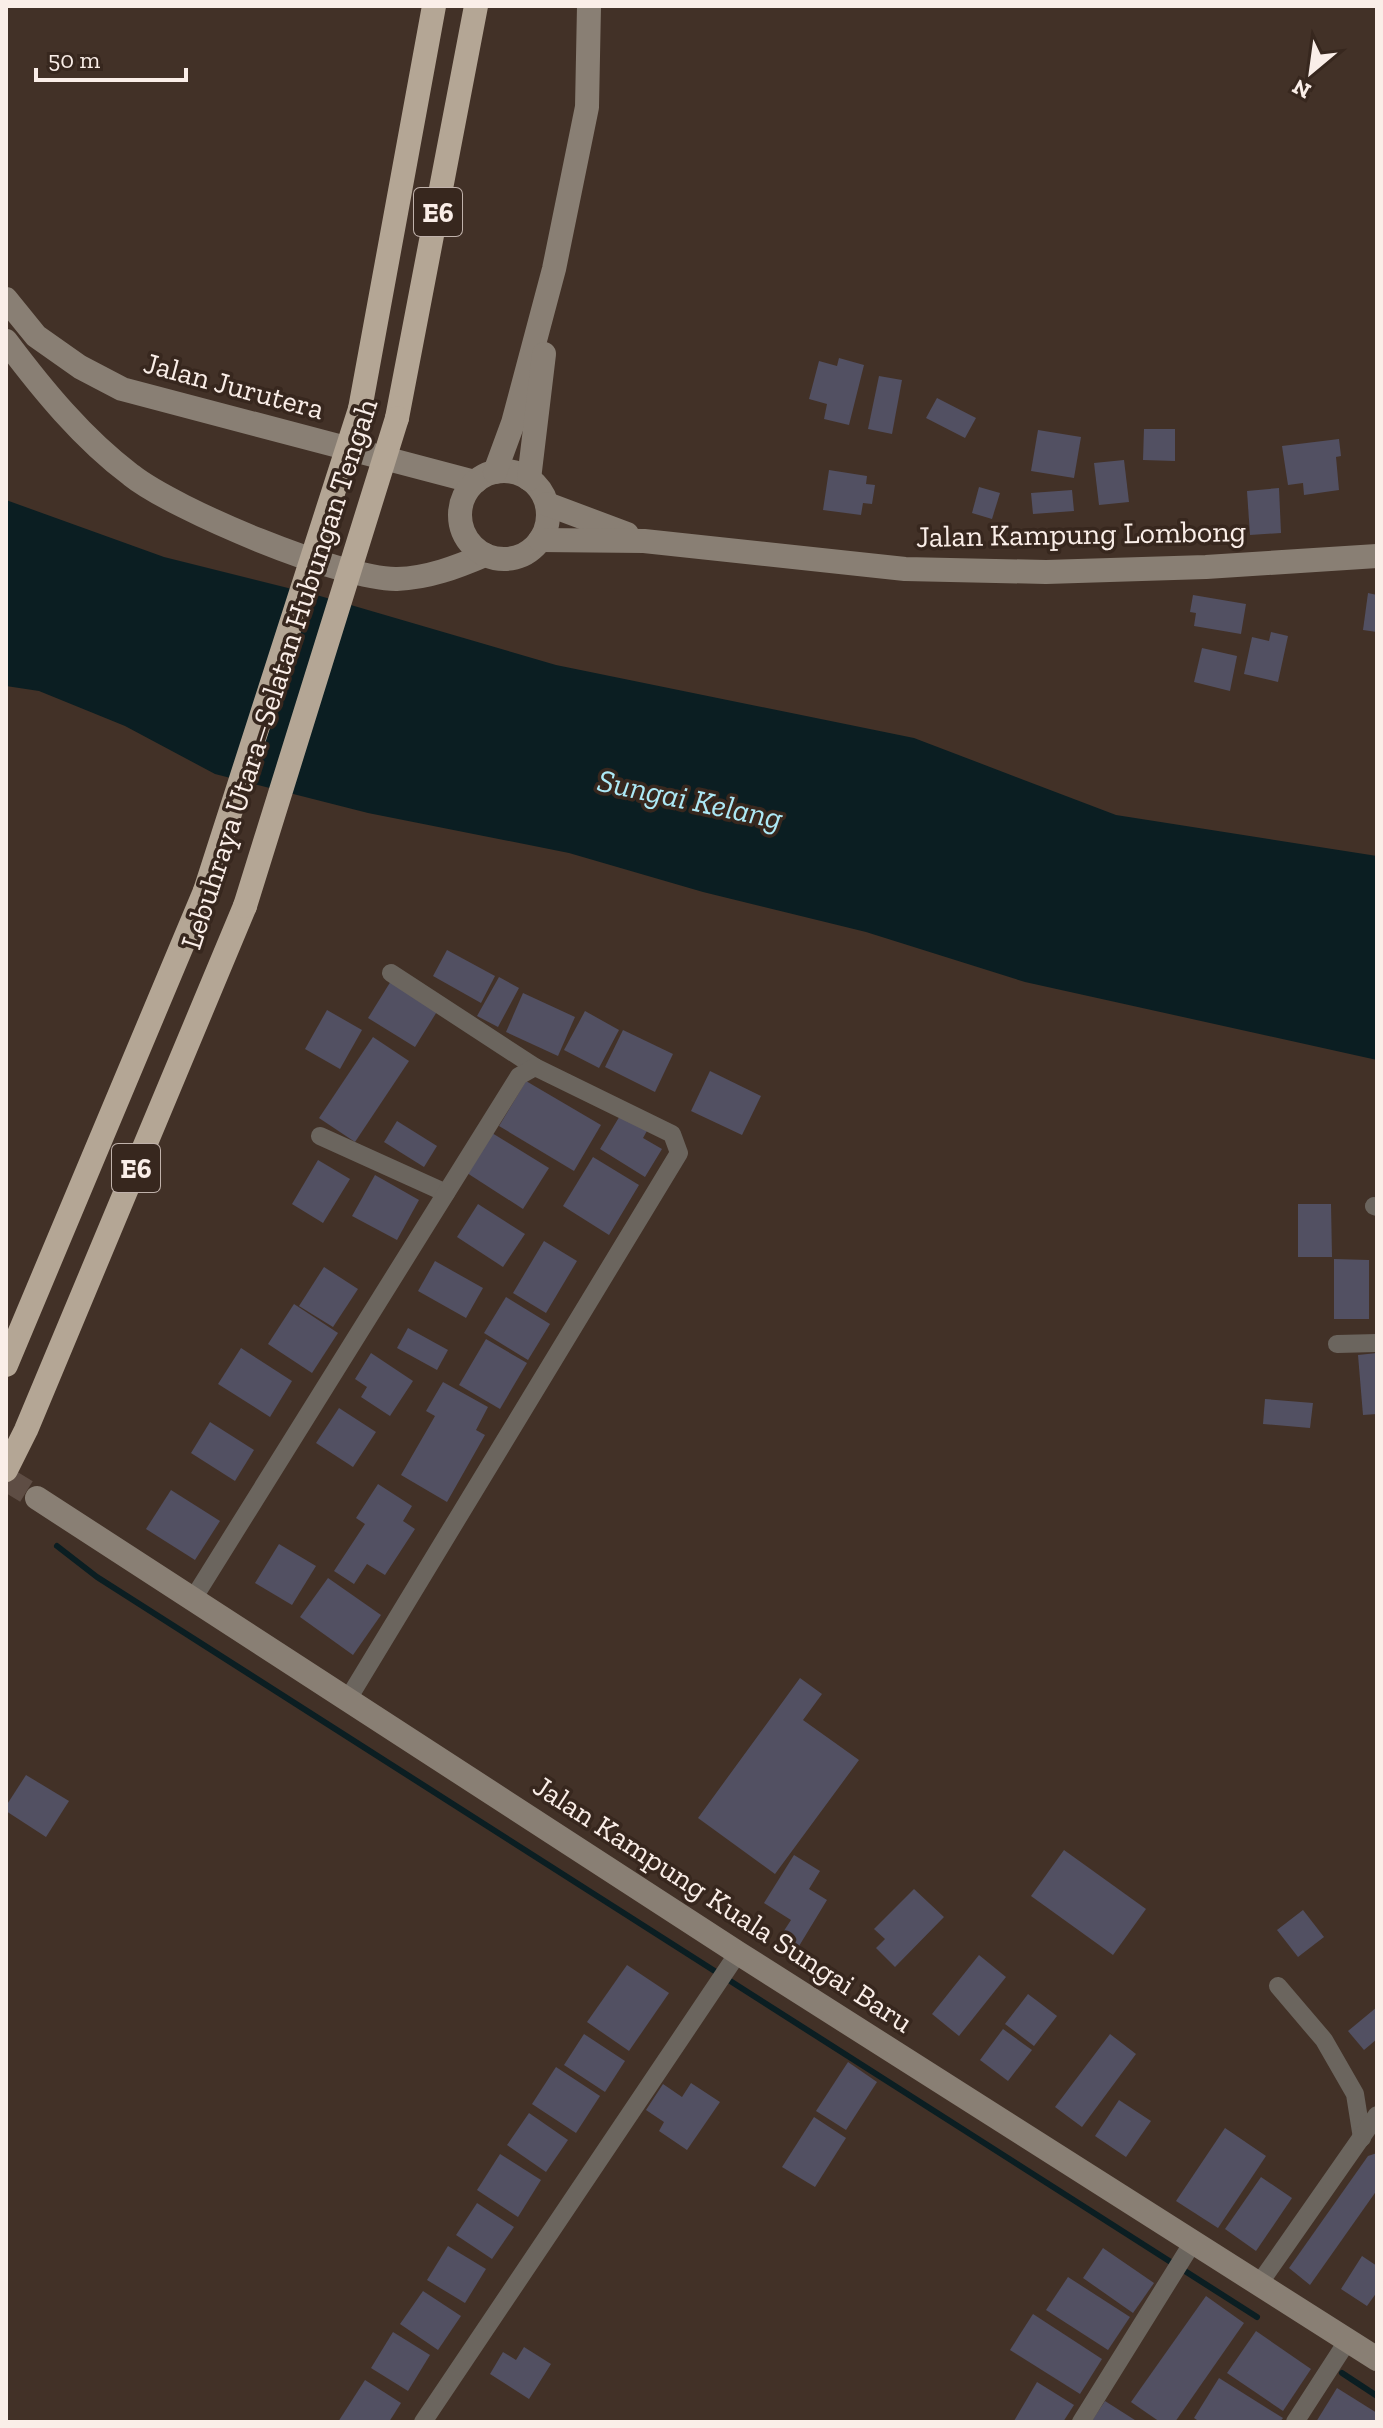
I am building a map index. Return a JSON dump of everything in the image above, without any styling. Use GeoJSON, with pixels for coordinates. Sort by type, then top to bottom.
{"type":"FeatureCollection","features":[{"type":"Feature","properties":{"kind":"highway","name":"Lebuhraya Utara–Selatan Hubungan Tengah"},"geometry":{"type":"LineString","coordinates":[[6,1365],[205,891],[360,409],[434,6]]}},
{"type":"Feature","properties":{"kind":"highway","name":"Lebuhraya Utara–Selatan Hubungan Tengah"},"geometry":{"type":"LineString","coordinates":[[6,1470],[26,1430],[245,906],[397,418],[476,6]]}},
{"type":"Feature","properties":{"kind":"street"},"geometry":{"type":"LineString","coordinates":[[485,477],[507,471],[529,479],[543,495],[548,517],[540,540],[521,556],[509,559],[485,555],[473,547],[464,535],[460,506],[466,493],[485,477],[513,423],[554,269],[587,107],[589,6]]}},
{"type":"Feature","properties":{"kind":"street"},"geometry":{"type":"LineString","coordinates":[[529,479],[554,269]]}},
{"type":"Feature","properties":{"kind":"street","name":"Jalan Jurutera"},"geometry":{"type":"LineString","coordinates":[[6,299],[36,336],[80,367],[122,389],[485,477]]}},
{"type":"Feature","properties":{"kind":"street"},"geometry":{"type":"LineString","coordinates":[[6,341],[48,394],[90,439],[132,476],[170,499],[219,522],[339,568],[395,579],[452,569],[485,555]]}},
{"type":"Feature","properties":{"kind":"street"},"geometry":{"type":"LineString","coordinates":[[547,504],[644,541]]}},
{"type":"Feature","properties":{"kind":"street"},"geometry":{"type":"LineString","coordinates":[[540,540],[644,541]]}},
{"type":"Feature","properties":{"kind":"street","name":"Jalan Kampung Lombong"},"geometry":{"type":"LineString","coordinates":[[644,541],[905,569],[1046,572],[1206,567],[1377,556]]}},
{"type":"Feature","properties":{"kind":"street"},"geometry":{"type":"LineString","coordinates":[[348,1699],[679,1153],[672,1134],[535,1067],[391,973]]}},
{"type":"Feature","properties":{"kind":"street"},"geometry":{"type":"LineString","coordinates":[[193,1599],[519,1076],[535,1067]]}},
{"type":"Feature","properties":{"kind":"street"},"geometry":{"type":"LineString","coordinates":[[320,1136],[446,1193]]}},
{"type":"Feature","properties":{"kind":"street"},"geometry":{"type":"LineString","coordinates":[[1337,1344],[1377,1343]]}},
{"type":"Feature","properties":{"kind":"street","name":"Jalan Kampung Kuala Sungai Baru"},"geometry":{"type":"LineString","coordinates":[[37,1498],[348,1699],[735,1958],[1188,2250],[1259,2284],[1377,2359]]}},
{"type":"Feature","properties":{"kind":"street"},"geometry":{"type":"LineString","coordinates":[[423,2422],[735,1958]]}},
{"type":"Feature","properties":{"kind":"street"},"geometry":{"type":"LineString","coordinates":[[1278,1986],[1324,2040],[1355,2094],[1362,2138]]}},
{"type":"Feature","properties":{"kind":"street"},"geometry":{"type":"LineString","coordinates":[[1259,2284],[1377,2115]]}},
{"type":"Feature","properties":{"kind":"street"},"geometry":{"type":"LineString","coordinates":[[1081,2422],[1188,2250]]}},
{"type":"Feature","properties":{"kind":"street"},"geometry":{"type":"LineString","coordinates":[[1295,2422],[1348,2340]]}},
{"type":"Feature","properties":{"kind":"water","name":"Sungai Kelang"},"geometry":{"type":"Polygon","coordinates":[[[6,500],[164,557],[320,596],[556,665],[914,738],[1116,815],[1377,856],[1377,1060],[1025,982],[866,932],[703,892],[569,853],[368,813],[215,774],[125,726],[39,691],[6,686],[6,500]]]}},
{"type":"Feature","properties":{"kind":"building"},"geometry":{"type":"Polygon","coordinates":[[[839,358],[864,365],[849,425],[824,419],[827,404],[809,399],[819,361],[837,366],[839,358]]]}},
{"type":"Feature","properties":{"kind":"building"},"geometry":{"type":"Polygon","coordinates":[[[879,376],[902,380],[892,434],[868,429],[879,376]]]}},
{"type":"Feature","properties":{"kind":"building"},"geometry":{"type":"Polygon","coordinates":[[[937,398],[976,418],[965,438],[926,418],[937,398]]]}},
{"type":"Feature","properties":{"kind":"building"},"geometry":{"type":"Polygon","coordinates":[[[1144,429],[1175,429],[1175,461],[1143,460],[1144,429]]]}},
{"type":"Feature","properties":{"kind":"building"},"geometry":{"type":"Polygon","coordinates":[[[1038,430],[1081,437],[1074,478],[1031,471],[1038,430]]]}},
{"type":"Feature","properties":{"kind":"building"},"geometry":{"type":"Polygon","coordinates":[[[1339,439],[1341,456],[1336,457],[1339,490],[1304,495],[1303,483],[1288,485],[1282,446],[1339,439]]]}},
{"type":"Feature","properties":{"kind":"building"},"geometry":{"type":"Polygon","coordinates":[[[1124,460],[1129,502],[1099,505],[1094,463],[1124,460]]]}},
{"type":"Feature","properties":{"kind":"building"},"geometry":{"type":"Polygon","coordinates":[[[829,470],[867,476],[866,484],[875,485],[872,504],[863,503],[861,515],[823,510],[829,470]]]}},
{"type":"Feature","properties":{"kind":"building"},"geometry":{"type":"Polygon","coordinates":[[[979,487],[1000,493],[992,519],[972,513],[979,487]]]}},
{"type":"Feature","properties":{"kind":"building"},"geometry":{"type":"Polygon","coordinates":[[[1279,488],[1281,533],[1250,535],[1247,491],[1279,488]]]}},
{"type":"Feature","properties":{"kind":"building"},"geometry":{"type":"Polygon","coordinates":[[[1072,490],[1074,511],[1033,514],[1031,493],[1072,490]]]}},
{"type":"Feature","properties":{"kind":"building"},"geometry":{"type":"Polygon","coordinates":[[[1368,593],[1377,595],[1377,632],[1363,630],[1368,593]]]}},
{"type":"Feature","properties":{"kind":"building"},"geometry":{"type":"Polygon","coordinates":[[[1193,595],[1246,604],[1241,634],[1194,626],[1196,613],[1190,612],[1193,595]]]}},
{"type":"Feature","properties":{"kind":"building"},"geometry":{"type":"Polygon","coordinates":[[[1271,632],[1288,636],[1278,682],[1244,674],[1252,637],[1269,641],[1271,632]]]}},
{"type":"Feature","properties":{"kind":"building"},"geometry":{"type":"Polygon","coordinates":[[[1202,648],[1237,656],[1230,691],[1194,682],[1202,648]]]}},
{"type":"Feature","properties":{"kind":"building"},"geometry":{"type":"Polygon","coordinates":[[[447,950],[495,976],[481,1003],[433,976],[447,950]]]}},
{"type":"Feature","properties":{"kind":"building"},"geometry":{"type":"Polygon","coordinates":[[[499,977],[519,988],[498,1027],[477,1016],[499,977]]]}},
{"type":"Feature","properties":{"kind":"building"},"geometry":{"type":"Polygon","coordinates":[[[391,981],[438,1010],[415,1047],[368,1018],[391,981]]]}},
{"type":"Feature","properties":{"kind":"building"},"geometry":{"type":"Polygon","coordinates":[[[523,993],[575,1017],[558,1056],[506,1032],[523,993]]]}},
{"type":"Feature","properties":{"kind":"building"},"geometry":{"type":"Polygon","coordinates":[[[327,1010],[362,1030],[340,1069],[305,1049],[327,1010]]]}},
{"type":"Feature","properties":{"kind":"building"},"geometry":{"type":"Polygon","coordinates":[[[585,1011],[619,1030],[599,1068],[564,1050],[585,1011]]]}},
{"type":"Feature","properties":{"kind":"building"},"geometry":{"type":"Polygon","coordinates":[[[623,1030],[673,1054],[655,1092],[605,1067],[623,1030]]]}},
{"type":"Feature","properties":{"kind":"building"},"geometry":{"type":"Polygon","coordinates":[[[373,1037],[409,1061],[355,1142],[319,1118],[373,1037]]]}},
{"type":"Feature","properties":{"kind":"building"},"geometry":{"type":"Polygon","coordinates":[[[710,1071],[761,1096],[742,1135],[691,1111],[710,1071]]]}},
{"type":"Feature","properties":{"kind":"building"},"geometry":{"type":"Polygon","coordinates":[[[526,1081],[601,1125],[574,1171],[499,1126],[526,1081]]]}},
{"type":"Feature","properties":{"kind":"building"},"geometry":{"type":"Polygon","coordinates":[[[621,1114],[648,1129],[643,1138],[662,1149],[645,1177],[600,1149],[621,1114]]]}},
{"type":"Feature","properties":{"kind":"building"},"geometry":{"type":"Polygon","coordinates":[[[397,1121],[437,1146],[424,1167],[384,1142],[397,1121]]]}},
{"type":"Feature","properties":{"kind":"building"},"geometry":{"type":"Polygon","coordinates":[[[492,1133],[549,1168],[523,1209],[467,1173],[492,1133]]]}},
{"type":"Feature","properties":{"kind":"building"},"geometry":{"type":"Polygon","coordinates":[[[593,1157],[639,1185],[609,1235],[563,1206],[593,1157]]]}},
{"type":"Feature","properties":{"kind":"building"},"geometry":{"type":"Polygon","coordinates":[[[318,1160],[350,1179],[323,1223],[292,1204],[318,1160]]]}},
{"type":"Feature","properties":{"kind":"building"},"geometry":{"type":"Polygon","coordinates":[[[375,1175],[419,1200],[397,1240],[352,1216],[375,1175]]]}},
{"type":"Feature","properties":{"kind":"building"},"geometry":{"type":"Polygon","coordinates":[[[478,1204],[525,1234],[503,1267],[457,1237],[478,1204]]]}},
{"type":"Feature","properties":{"kind":"building"},"geometry":{"type":"Polygon","coordinates":[[[1298,1204],[1331,1204],[1332,1257],[1298,1257],[1298,1204]]]}},
{"type":"Feature","properties":{"kind":"building"},"geometry":{"type":"Polygon","coordinates":[[[544,1241],[577,1261],[546,1313],[513,1293],[544,1241]]]}},
{"type":"Feature","properties":{"kind":"building"},"geometry":{"type":"Polygon","coordinates":[[[1334,1259],[1369,1260],[1369,1319],[1334,1319],[1334,1259]]]}},
{"type":"Feature","properties":{"kind":"building"},"geometry":{"type":"Polygon","coordinates":[[[435,1261],[483,1288],[466,1318],[418,1291],[435,1261]]]}},
{"type":"Feature","properties":{"kind":"building"},"geometry":{"type":"Polygon","coordinates":[[[324,1267],[358,1289],[333,1327],[299,1306],[324,1267]]]}},
{"type":"Feature","properties":{"kind":"building"},"geometry":{"type":"Polygon","coordinates":[[[506,1297],[550,1324],[528,1360],[484,1333],[506,1297]]]}},
{"type":"Feature","properties":{"kind":"building"},"geometry":{"type":"Polygon","coordinates":[[[294,1304],[338,1333],[312,1373],[268,1344],[294,1304]]]}},
{"type":"Feature","properties":{"kind":"building"},"geometry":{"type":"Polygon","coordinates":[[[408,1328],[448,1350],[437,1370],[397,1348],[408,1328]]]}},
{"type":"Feature","properties":{"kind":"building"},"geometry":{"type":"Polygon","coordinates":[[[486,1339],[527,1363],[500,1409],[459,1385],[486,1339]]]}},
{"type":"Feature","properties":{"kind":"building"},"geometry":{"type":"Polygon","coordinates":[[[241,1348],[292,1381],[270,1417],[218,1384],[241,1348]]]}},
{"type":"Feature","properties":{"kind":"building"},"geometry":{"type":"Polygon","coordinates":[[[371,1353],[413,1381],[390,1416],[361,1397],[367,1387],[355,1379],[371,1353]]]}},
{"type":"Feature","properties":{"kind":"building"},"geometry":{"type":"Polygon","coordinates":[[[1377,1353],[1377,1414],[1363,1415],[1358,1355],[1377,1353]]]}},
{"type":"Feature","properties":{"kind":"building"},"geometry":{"type":"Polygon","coordinates":[[[443,1382],[488,1407],[476,1430],[485,1435],[447,1502],[401,1475],[435,1416],[426,1411],[443,1382]]]}},
{"type":"Feature","properties":{"kind":"building"},"geometry":{"type":"Polygon","coordinates":[[[1265,1399],[1313,1403],[1310,1428],[1263,1424],[1265,1399]]]}},
{"type":"Feature","properties":{"kind":"building"},"geometry":{"type":"Polygon","coordinates":[[[339,1408],[376,1432],[353,1467],[316,1443],[339,1408]]]}},
{"type":"Feature","properties":{"kind":"building"},"geometry":{"type":"Polygon","coordinates":[[[210,1422],[254,1450],[235,1481],[191,1453],[210,1422]]]}},
{"type":"Feature","properties":{"kind":"building"},"geometry":{"type":"Polygon","coordinates":[[[378,1484],[412,1506],[403,1521],[415,1529],[385,1575],[367,1564],[354,1584],[334,1571],[365,1524],[356,1518],[378,1484]]]}},
{"type":"Feature","properties":{"kind":"building"},"geometry":{"type":"Polygon","coordinates":[[[171,1490],[220,1521],[195,1560],[146,1529],[171,1490]]]}},
{"type":"Feature","properties":{"kind":"building"},"geometry":{"type":"Polygon","coordinates":[[[279,1544],[316,1566],[292,1605],[255,1583],[279,1544]]]}},
{"type":"Feature","properties":{"kind":"building"},"geometry":{"type":"Polygon","coordinates":[[[328,1578],[381,1615],[353,1655],[300,1617],[328,1578]]]}},
{"type":"Feature","properties":{"kind":"building"},"geometry":{"type":"Polygon","coordinates":[[[800,1678],[822,1694],[803,1720],[859,1760],[775,1874],[698,1818],[800,1678]]]}},
{"type":"Feature","properties":{"kind":"building"},"geometry":{"type":"Polygon","coordinates":[[[26,1775],[69,1801],[46,1837],[6,1811],[6,1806],[26,1775]]]}},
{"type":"Feature","properties":{"kind":"building"},"geometry":{"type":"Polygon","coordinates":[[[1064,1850],[1146,1909],[1113,1955],[1031,1896],[1064,1850]]]}},
{"type":"Feature","properties":{"kind":"building"},"geometry":{"type":"Polygon","coordinates":[[[794,1855],[820,1871],[809,1889],[827,1900],[796,1951],[778,1940],[791,1920],[764,1903],[794,1855]]]}},
{"type":"Feature","properties":{"kind":"building"},"geometry":{"type":"Polygon","coordinates":[[[914,1889],[944,1917],[895,1967],[876,1948],[885,1939],[874,1929],[914,1889]]]}},
{"type":"Feature","properties":{"kind":"building"},"geometry":{"type":"Polygon","coordinates":[[[1303,1910],[1324,1937],[1298,1957],[1277,1930],[1303,1910]]]}},
{"type":"Feature","properties":{"kind":"building"},"geometry":{"type":"Polygon","coordinates":[[[979,1955],[1006,1977],[959,2036],[932,2014],[979,1955]]]}},
{"type":"Feature","properties":{"kind":"building"},"geometry":{"type":"Polygon","coordinates":[[[627,1965],[669,1993],[629,2051],[587,2022],[627,1965]]]}},
{"type":"Feature","properties":{"kind":"building"},"geometry":{"type":"Polygon","coordinates":[[[1028,1994],[1057,2016],[1034,2046],[1005,2024],[1028,1994]]]}},
{"type":"Feature","properties":{"kind":"building"},"geometry":{"type":"Polygon","coordinates":[[[1377,2007],[1377,2039],[1364,2050],[1348,2031],[1377,2007]]]}},
{"type":"Feature","properties":{"kind":"building"},"geometry":{"type":"Polygon","coordinates":[[[1003,2029],[1032,2050],[1008,2081],[980,2060],[1003,2029]]]}},
{"type":"Feature","properties":{"kind":"building"},"geometry":{"type":"Polygon","coordinates":[[[584,2034],[625,2061],[605,2092],[564,2065],[584,2034]]]}},
{"type":"Feature","properties":{"kind":"building"},"geometry":{"type":"Polygon","coordinates":[[[1110,2034],[1136,2054],[1082,2127],[1055,2107],[1110,2034]]]}},
{"type":"Feature","properties":{"kind":"building"},"geometry":{"type":"Polygon","coordinates":[[[848,2062],[877,2082],[846,2130],[816,2111],[848,2062]]]}},
{"type":"Feature","properties":{"kind":"building"},"geometry":{"type":"Polygon","coordinates":[[[556,2067],[600,2096],[576,2133],[532,2104],[556,2067]]]}},
{"type":"Feature","properties":{"kind":"building"},"geometry":{"type":"Polygon","coordinates":[[[691,2083],[720,2102],[687,2150],[659,2131],[664,2122],[646,2110],[663,2084],[682,2097],[691,2083]]]}},
{"type":"Feature","properties":{"kind":"building"},"geometry":{"type":"Polygon","coordinates":[[[1119,2100],[1151,2121],[1126,2157],[1095,2136],[1119,2100]]]}},
{"type":"Feature","properties":{"kind":"building"},"geometry":{"type":"Polygon","coordinates":[[[529,2113],[568,2140],[546,2172],[507,2145],[529,2113]]]}},
{"type":"Feature","properties":{"kind":"building"},"geometry":{"type":"Polygon","coordinates":[[[814,2117],[846,2138],[815,2187],[782,2167],[814,2117]]]}},
{"type":"Feature","properties":{"kind":"building"},"geometry":{"type":"Polygon","coordinates":[[[1225,2128],[1266,2156],[1218,2228],[1176,2201],[1225,2128]]]}},
{"type":"Feature","properties":{"kind":"building"},"geometry":{"type":"Polygon","coordinates":[[[1377,2153],[1377,2190],[1310,2285],[1289,2268],[1368,2156],[1377,2153]]]}},
{"type":"Feature","properties":{"kind":"building"},"geometry":{"type":"Polygon","coordinates":[[[500,2154],[541,2180],[518,2217],[477,2190],[500,2154]]]}},
{"type":"Feature","properties":{"kind":"building"},"geometry":{"type":"Polygon","coordinates":[[[1261,2177],[1292,2198],[1256,2251],[1225,2229],[1261,2177]]]}},
{"type":"Feature","properties":{"kind":"building"},"geometry":{"type":"Polygon","coordinates":[[[477,2203],[514,2227],[492,2259],[456,2235],[477,2203]]]}},
{"type":"Feature","properties":{"kind":"building"},"geometry":{"type":"Polygon","coordinates":[[[448,2246],[486,2269],[465,2303],[427,2280],[448,2246]]]}},
{"type":"Feature","properties":{"kind":"building"},"geometry":{"type":"Polygon","coordinates":[[[1103,2248],[1154,2283],[1133,2313],[1083,2278],[1103,2248]]]}},
{"type":"Feature","properties":{"kind":"building"},"geometry":{"type":"Polygon","coordinates":[[[1362,2256],[1377,2266],[1377,2292],[1367,2306],[1341,2289],[1362,2256]]]}},
{"type":"Feature","properties":{"kind":"building"},"geometry":{"type":"Polygon","coordinates":[[[1068,2277],[1130,2317],[1108,2350],[1046,2310],[1068,2277]]]}},
{"type":"Feature","properties":{"kind":"building"},"geometry":{"type":"Polygon","coordinates":[[[423,2291],[461,2316],[438,2350],[400,2324],[423,2291]]]}},
{"type":"Feature","properties":{"kind":"building"},"geometry":{"type":"Polygon","coordinates":[[[1206,2296],[1244,2323],[1175,2422],[1160,2422],[1131,2402],[1206,2296]]]}},
{"type":"Feature","properties":{"kind":"building"},"geometry":{"type":"Polygon","coordinates":[[[1033,2314],[1102,2359],[1080,2394],[1010,2350],[1033,2314]]]}},
{"type":"Feature","properties":{"kind":"building"},"geometry":{"type":"Polygon","coordinates":[[[1256,2331],[1311,2369],[1283,2411],[1227,2373],[1256,2331]]]}},
{"type":"Feature","properties":{"kind":"building"},"geometry":{"type":"Polygon","coordinates":[[[393,2332],[430,2355],[408,2391],[371,2368],[393,2332]]]}},
{"type":"Feature","properties":{"kind":"building"},"geometry":{"type":"Polygon","coordinates":[[[524,2347],[551,2364],[529,2399],[490,2374],[503,2352],[516,2360],[524,2347]]]}},
{"type":"Feature","properties":{"kind":"building"},"geometry":{"type":"Polygon","coordinates":[[[1219,2378],[1283,2418],[1280,2422],[1200,2422],[1194,2418],[1219,2378]]]}},
{"type":"Feature","properties":{"kind":"building"},"geometry":{"type":"Polygon","coordinates":[[[365,2380],[401,2403],[389,2422],[338,2422],[365,2380]]]}},
{"type":"Feature","properties":{"kind":"building"},"geometry":{"type":"Polygon","coordinates":[[[1037,2382],[1074,2405],[1063,2422],[1014,2421],[1037,2382]]]}},
{"type":"Feature","properties":{"kind":"building"},"geometry":{"type":"Polygon","coordinates":[[[1337,2388],[1377,2413],[1377,2422],[1316,2422],[1337,2388]]]}},
{"type":"Feature","properties":{"kind":"building"},"geometry":{"type":"Polygon","coordinates":[[[1105,2401],[1138,2422],[1091,2422],[1105,2401]]]}},
{"type":"Feature","properties":{"kind":"waterway"},"geometry":{"type":"LineString","coordinates":[[57,1546],[97,1577],[1257,2317]]}},
{"type":"Feature","properties":{"kind":"waterway"},"geometry":{"type":"LineString","coordinates":[[1342,2373],[1377,2396]]}},
{"type":"Feature","properties":{"kind":"tunnel"},"geometry":{"type":"LineString","coordinates":[[6,1479],[37,1498]]}}]}
